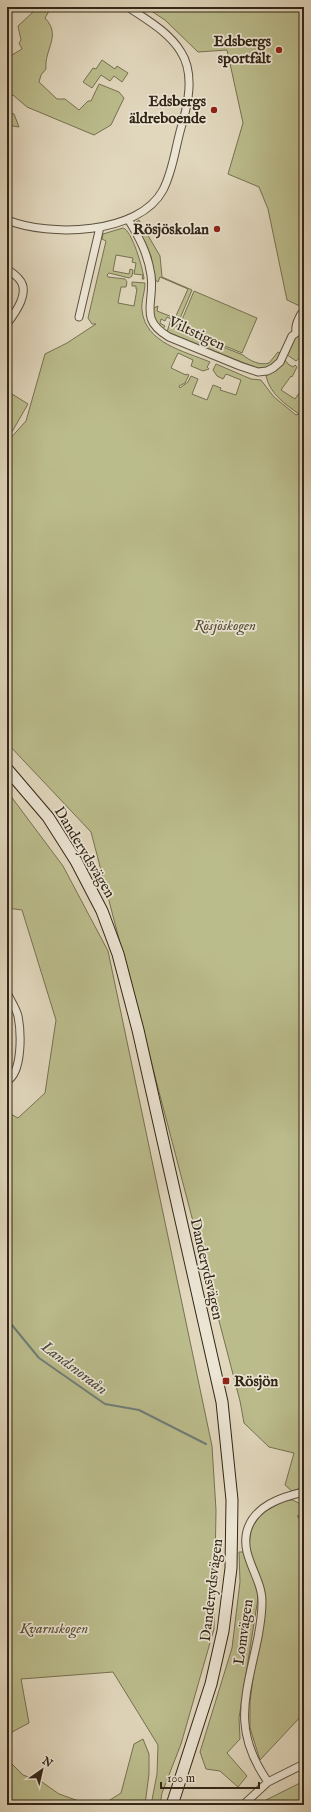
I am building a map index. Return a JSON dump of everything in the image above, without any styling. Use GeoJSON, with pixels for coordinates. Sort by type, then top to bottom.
{"type":"FeatureCollection","features":[{"type":"Feature","properties":{"kind":"main road","name":"Danderydsvägen"},"geometry":{"type":"LineString","coordinates":[[7,769],[48,817],[76,861],[102,911],[118,954],[138,1030],[222,1402],[232,1506],[231,1568],[223,1631],[211,1684],[172,1805]]}},
{"type":"Feature","properties":{"kind":"street"},"geometry":{"type":"LineString","coordinates":[[8,223],[56,229],[114,225],[128,219],[150,206],[163,190],[171,170],[188,107],[189,76],[182,53],[169,35],[128,7]]}},
{"type":"Feature","properties":{"kind":"street","name":"Viltstigen"},"geometry":{"type":"LineString","coordinates":[[128,219],[146,252],[152,287],[149,314],[154,325],[160,332],[240,366],[258,372],[267,371],[280,362],[296,332],[304,327]]}},
{"type":"Feature","properties":{"kind":"street"},"geometry":{"type":"LineString","coordinates":[[80,317],[100,227]]}},
{"type":"Feature","properties":{"kind":"street"},"geometry":{"type":"LineString","coordinates":[[7,269],[20,280],[23,292],[22,300],[7,324]]}},
{"type":"Feature","properties":{"kind":"street","name":"Viltstigen"},"geometry":{"type":"LineString","coordinates":[[296,332],[295,326],[297,321],[301,314],[304,314]]}},
{"type":"Feature","properties":{"kind":"street"},"geometry":{"type":"LineString","coordinates":[[7,993],[18,1016],[20,1044],[17,1066],[10,1079],[7,1081]]}},
{"type":"Feature","properties":{"kind":"street","name":"Lomvägen"},"geometry":{"type":"LineString","coordinates":[[268,1782],[255,1761],[248,1744],[244,1725],[244,1708],[260,1627],[262,1593],[248,1555],[245,1541],[247,1530],[252,1519],[262,1509],[283,1497],[304,1492]]}},
{"type":"Feature","properties":{"kind":"street"},"geometry":{"type":"LineString","coordinates":[[243,1805],[268,1782],[304,1764]]}},
{"type":"Feature","properties":{"kind":"green space"},"geometry":{"type":"Polygon","coordinates":[[[36,7],[44,7],[49,11],[45,18],[52,31],[46,69],[41,75],[39,82],[57,99],[65,99],[79,110],[88,101],[91,101],[99,84],[119,92],[124,98],[111,125],[94,135],[27,107],[13,95],[7,98],[7,58],[22,49],[19,43],[21,40],[18,26],[33,12],[36,7]]]}},
{"type":"Feature","properties":{"kind":"green space"},"geometry":{"type":"Polygon","coordinates":[[[145,7],[304,7],[304,308],[287,300],[268,209],[259,187],[228,174],[243,123],[227,50],[198,52],[165,20],[145,7]]]}},
{"type":"Feature","properties":{"kind":"green space"},"geometry":{"type":"Polygon","coordinates":[[[102,60],[115,69],[117,66],[128,73],[122,82],[114,76],[110,81],[101,75],[92,88],[83,82],[93,68],[96,69],[102,60]]]}},
{"type":"Feature","properties":{"kind":"green space"},"geometry":{"type":"Polygon","coordinates":[[[7,112],[14,114],[19,127],[7,125],[7,112]]]}},
{"type":"Feature","properties":{"kind":"green space"},"geometry":{"type":"Polygon","coordinates":[[[139,220],[160,256],[162,277],[192,290],[176,328],[243,355],[251,361],[262,364],[269,363],[278,352],[281,353],[275,362],[269,366],[259,369],[167,332],[171,319],[167,317],[165,321],[161,319],[160,323],[165,326],[163,329],[155,322],[152,309],[158,306],[157,311],[175,318],[188,289],[160,277],[158,282],[155,280],[151,256],[135,223],[139,220]]]}},
{"type":"Feature","properties":{"kind":"green space","name":"Rösjöskogen"},"geometry":{"type":"Polygon","coordinates":[[[123,228],[130,235],[133,242],[142,267],[144,279],[142,279],[143,275],[134,274],[136,263],[132,262],[133,258],[116,255],[113,271],[129,274],[130,269],[133,270],[132,276],[129,278],[109,273],[107,275],[108,277],[125,279],[127,282],[126,287],[121,287],[118,303],[134,306],[137,289],[136,286],[132,286],[132,282],[145,283],[142,310],[145,321],[150,330],[167,344],[210,362],[207,367],[209,369],[203,371],[191,366],[193,360],[178,353],[171,368],[189,375],[185,383],[179,386],[180,388],[188,382],[191,376],[198,379],[192,394],[207,400],[213,385],[221,388],[220,390],[236,395],[241,380],[226,374],[223,379],[217,376],[213,370],[216,364],[251,379],[261,380],[274,397],[296,415],[299,414],[283,402],[271,388],[266,376],[278,369],[285,360],[293,367],[295,365],[297,367],[292,377],[291,376],[281,390],[295,399],[304,386],[304,1487],[292,1491],[285,1485],[294,1453],[269,1447],[244,1423],[240,1401],[91,832],[7,743],[7,442],[26,421],[45,354],[67,343],[96,324],[92,324],[88,318],[106,241],[102,239],[103,234],[123,228]]]}},
{"type":"Feature","properties":{"kind":"green space"},"geometry":{"type":"Polygon","coordinates":[[[194,291],[257,318],[242,353],[179,327],[194,291]]]}},
{"type":"Feature","properties":{"kind":"green space"},"geometry":{"type":"Polygon","coordinates":[[[304,329],[301,351],[304,352],[296,361],[286,354],[293,340],[304,329]]]}},
{"type":"Feature","properties":{"kind":"green space"},"geometry":{"type":"Polygon","coordinates":[[[12,394],[28,404],[9,437],[7,436],[7,402],[12,394]]]}},
{"type":"Feature","properties":{"kind":"green space","name":"Kvarnskogen"},"geometry":{"type":"Polygon","coordinates":[[[7,791],[63,866],[108,951],[212,1446],[216,1510],[214,1629],[181,1744],[162,1793],[160,1805],[151,1805],[157,1774],[158,1745],[113,1672],[21,1679],[29,1723],[12,1732],[7,1758],[7,1112],[18,1118],[45,1093],[56,1020],[22,910],[7,908],[7,791]]]}},
{"type":"Feature","properties":{"kind":"green space"},"geometry":{"type":"Polygon","coordinates":[[[286,1500],[293,1500],[304,1506],[304,1713],[260,1760],[250,1728],[250,1702],[264,1591],[250,1556],[249,1546],[251,1531],[258,1515],[286,1500]]]}},
{"type":"Feature","properties":{"kind":"green space"},"geometry":{"type":"Polygon","coordinates":[[[239,1552],[244,1552],[257,1585],[258,1598],[239,1718],[240,1739],[227,1753],[247,1776],[238,1787],[220,1771],[206,1769],[200,1752],[232,1648],[240,1582],[239,1552]]]}},
{"type":"Feature","properties":{"kind":"green space"},"geometry":{"type":"Polygon","coordinates":[[[143,1739],[149,1754],[149,1774],[145,1805],[102,1805],[121,1793],[134,1744],[143,1739]]]}},
{"type":"Feature","properties":{"kind":"green space"},"geometry":{"type":"Polygon","coordinates":[[[7,1759],[23,1775],[42,1782],[59,1794],[90,1805],[7,1805],[7,1759]]]}},
{"type":"Feature","properties":{"kind":"green space"},"geometry":{"type":"Polygon","coordinates":[[[304,1781],[304,1805],[261,1805],[266,1800],[304,1781]]]}},
{"type":"Feature","properties":{"kind":"waterway","name":"Landsnoraån"},"geometry":{"type":"LineString","coordinates":[[7,1319],[39,1358],[105,1404],[139,1410],[206,1444]]}},
{"type":"Feature","properties":{"kind":"waterway"},"geometry":{"type":"LineString","coordinates":[[298,1516],[304,1526]]}},
{"type":"Feature","properties":{"kind":"place","name":"Edsbergs sportfält"},"geometry":{"type":"Point","coordinates":[279,50]}},
{"type":"Feature","properties":{"kind":"place","name":"Edsbergs äldreboende"},"geometry":{"type":"Point","coordinates":[214,110]}},
{"type":"Feature","properties":{"kind":"place","name":"Rösjöskolan"},"geometry":{"type":"Point","coordinates":[217,229]}},
{"type":"Feature","properties":{"kind":"place","name":"Rösjön"},"geometry":{"type":"Point","coordinates":[226,1381]}}]}
